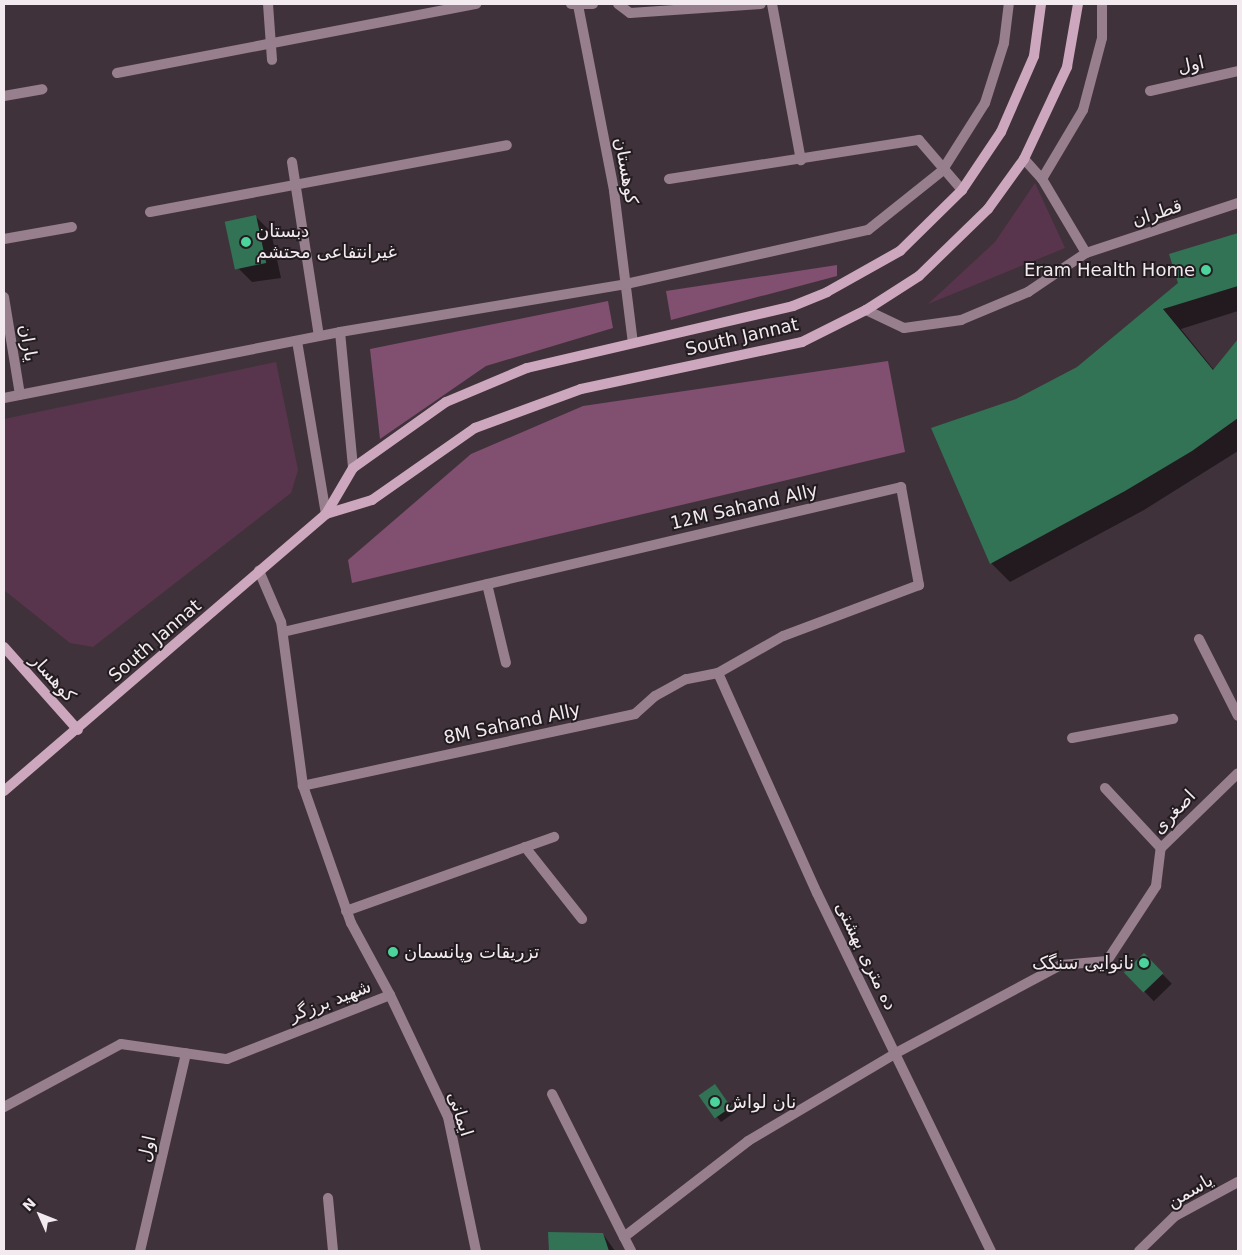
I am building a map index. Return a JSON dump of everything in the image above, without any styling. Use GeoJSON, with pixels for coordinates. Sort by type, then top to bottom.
{"type":"FeatureCollection","features":[{"type":"Feature","properties":{"kind":"main road","name":"South Jannat"},"geometry":{"type":"LineString","coordinates":[[4,791],[78,730],[326,514],[353,468],[446,402],[527,368],[793,306],[827,292],[900,252],[962,190],[1001,132],[1034,56],[1041,4]]}},
{"type":"Feature","properties":{"kind":"main road","name":"South Jannat"},"geometry":{"type":"LineString","coordinates":[[326,514],[372,500],[476,428],[581,389],[802,342],[866,310],[919,276],[988,209],[1024,159],[1067,67],[1078,4]]}},
{"type":"Feature","properties":{"kind":"main road","name":"کوهسار"},"geometry":{"type":"LineString","coordinates":[[4,647],[78,730]]}},
{"type":"Feature","properties":{"kind":"street"},"geometry":{"type":"LineString","coordinates":[[268,4],[272,60]]}},
{"type":"Feature","properties":{"kind":"street"},"geometry":{"type":"LineString","coordinates":[[117,73],[476,4]]}},
{"type":"Feature","properties":{"kind":"street"},"geometry":{"type":"LineString","coordinates":[[574,4],[593,4]]}},
{"type":"Feature","properties":{"kind":"street","name":"کوهستان"},"geometry":{"type":"LineString","coordinates":[[574,4],[614,192],[633,343]]}},
{"type":"Feature","properties":{"kind":"street"},"geometry":{"type":"LineString","coordinates":[[618,4],[630,13],[761,4]]}},
{"type":"Feature","properties":{"kind":"street"},"geometry":{"type":"LineString","coordinates":[[772,4],[802,160]]}},
{"type":"Feature","properties":{"kind":"street"},"geometry":{"type":"LineString","coordinates":[[4,398],[340,332],[626,284],[868,230],[942,171],[985,103],[1004,43],[1009,4]]}},
{"type":"Feature","properties":{"kind":"street"},"geometry":{"type":"LineString","coordinates":[[1042,179],[1083,110],[1102,38],[1102,4]]}},
{"type":"Feature","properties":{"kind":"street","name":"اول"},"geometry":{"type":"LineString","coordinates":[[1150,91],[1238,72]]}},
{"type":"Feature","properties":{"kind":"street"},"geometry":{"type":"LineString","coordinates":[[4,96],[42,89]]}},
{"type":"Feature","properties":{"kind":"street"},"geometry":{"type":"LineString","coordinates":[[669,179],[802,160],[918,140],[942,171],[962,190]]}},
{"type":"Feature","properties":{"kind":"street"},"geometry":{"type":"LineString","coordinates":[[150,212],[507,145]]}},
{"type":"Feature","properties":{"kind":"street"},"geometry":{"type":"LineString","coordinates":[[1024,159],[1042,179],[1086,253]]}},
{"type":"Feature","properties":{"kind":"street"},"geometry":{"type":"LineString","coordinates":[[292,162],[298,185],[320,336]]}},
{"type":"Feature","properties":{"kind":"street","name":"قطران"},"geometry":{"type":"LineString","coordinates":[[866,310],[904,328],[961,320],[1028,292],[1086,253],[1238,203]]}},
{"type":"Feature","properties":{"kind":"street"},"geometry":{"type":"LineString","coordinates":[[4,239],[72,227]]}},
{"type":"Feature","properties":{"kind":"street","name":"یاران"},"geometry":{"type":"LineString","coordinates":[[4,297],[20,395]]}},
{"type":"Feature","properties":{"kind":"street"},"geometry":{"type":"LineString","coordinates":[[340,332],[353,468]]}},
{"type":"Feature","properties":{"kind":"street"},"geometry":{"type":"LineString","coordinates":[[297,341],[326,514]]}},
{"type":"Feature","properties":{"kind":"street","name":"12M Sahand Ally"},"geometry":{"type":"LineString","coordinates":[[283,632],[901,487],[919,585],[783,636],[718,673]]}},
{"type":"Feature","properties":{"kind":"street","name":"شهید برزگر"},"geometry":{"type":"LineString","coordinates":[[4,1107],[121,1044],[227,1058],[390,995],[346,910],[303,786],[283,632],[259,571]]}},
{"type":"Feature","properties":{"kind":"street"},"geometry":{"type":"LineString","coordinates":[[487,584],[506,663]]}},
{"type":"Feature","properties":{"kind":"street"},"geometry":{"type":"LineString","coordinates":[[1199,639],[1238,716]]}},
{"type":"Feature","properties":{"kind":"street","name":"8M Sahand Ally"},"geometry":{"type":"LineString","coordinates":[[303,786],[635,714],[655,696],[686,679],[718,673]]}},
{"type":"Feature","properties":{"kind":"street","name":"ده متری بهشتی"},"geometry":{"type":"LineString","coordinates":[[718,673],[817,894],[991,1251]]}},
{"type":"Feature","properties":{"kind":"street"},"geometry":{"type":"LineString","coordinates":[[1072,738],[1173,719]]}},
{"type":"Feature","properties":{"kind":"street","name":"اصغری"},"geometry":{"type":"LineString","coordinates":[[896,1053],[1061,966],[1107,961],[1156,886],[1161,848],[1238,772]]}},
{"type":"Feature","properties":{"kind":"street"},"geometry":{"type":"LineString","coordinates":[[1105,788],[1161,848]]}},
{"type":"Feature","properties":{"kind":"street"},"geometry":{"type":"LineString","coordinates":[[346,910],[554,837]]}},
{"type":"Feature","properties":{"kind":"street"},"geometry":{"type":"LineString","coordinates":[[525,847],[582,919]]}},
{"type":"Feature","properties":{"kind":"street","name":"ایمانی"},"geometry":{"type":"LineString","coordinates":[[390,995],[448,1117],[476,1251]]}},
{"type":"Feature","properties":{"kind":"street","name":"اول"},"geometry":{"type":"LineString","coordinates":[[140,1251],[186,1053]]}},
{"type":"Feature","properties":{"kind":"street"},"geometry":{"type":"LineString","coordinates":[[624,1237],[748,1142],[896,1053]]}},
{"type":"Feature","properties":{"kind":"street"},"geometry":{"type":"LineString","coordinates":[[552,1094],[631,1251]]}},
{"type":"Feature","properties":{"kind":"street","name":"یاسمن"},"geometry":{"type":"LineString","coordinates":[[1139,1251],[1175,1216],[1238,1182]]}},
{"type":"Feature","properties":{"kind":"street"},"geometry":{"type":"LineString","coordinates":[[328,1198],[333,1251]]}},
{"type":"Feature","properties":{"kind":"shaded area"},"geometry":{"type":"Polygon","coordinates":[[[1035,183],[1065,248],[928,304],[995,242],[1035,183]]]}},
{"type":"Feature","properties":{"kind":"shaded area"},"geometry":{"type":"Polygon","coordinates":[[[837,265],[837,276],[671,320],[666,291],[837,265]]]}},
{"type":"Feature","properties":{"kind":"shaded area"},"geometry":{"type":"Polygon","coordinates":[[[608,301],[613,328],[486,366],[380,439],[370,349],[608,301]]]}},
{"type":"Feature","properties":{"kind":"shaded area"},"geometry":{"type":"Polygon","coordinates":[[[888,361],[905,452],[352,583],[348,560],[471,454],[583,406],[888,361]]]}},
{"type":"Feature","properties":{"kind":"shaded area"},"geometry":{"type":"Polygon","coordinates":[[[276,362],[298,470],[291,493],[93,647],[70,643],[4,590],[4,419],[276,362]]]}},
{"type":"Feature","properties":{"kind":"building","name":"دبستان غیرانتفاعی محتشم"},"geometry":{"type":"Polygon","coordinates":[[[256,215],[266,263],[235,270],[225,222],[256,215]]]}},
{"type":"Feature","properties":{"kind":"building"},"geometry":{"type":"Polygon","coordinates":[[[1238,233],[1238,286],[1163,309],[1213,370],[1238,339],[1238,418],[1192,451],[1125,491],[990,564],[931,428],[1016,399],[1077,367],[1178,283],[1169,254],[1238,233]]]}},
{"type":"Feature","properties":{"kind":"building","name":"نانوایی سنگک"},"geometry":{"type":"Polygon","coordinates":[[[1144,953],[1163,973],[1143,993],[1124,972],[1144,953]]]}},
{"type":"Feature","properties":{"kind":"building","name":"نان لواش"},"geometry":{"type":"Polygon","coordinates":[[[715,1084],[731,1107],[715,1118],[699,1095],[715,1084]]]}},
{"type":"Feature","properties":{"kind":"building"},"geometry":{"type":"Polygon","coordinates":[[[548,1232],[603,1233],[609,1251],[549,1251],[548,1232]]]}},
{"type":"Feature","properties":{"kind":"place","name":"دبستان غیرانتفاعی محتشم"},"geometry":{"type":"Point","coordinates":[246,242]}},
{"type":"Feature","properties":{"kind":"place","name":"Eram Health Home"},"geometry":{"type":"Point","coordinates":[1206,270]}},
{"type":"Feature","properties":{"kind":"place","name":"تزریقات وپانسمان"},"geometry":{"type":"Point","coordinates":[393,952]}},
{"type":"Feature","properties":{"kind":"place","name":"نانوایی سنگک"},"geometry":{"type":"Point","coordinates":[1144,963]}},
{"type":"Feature","properties":{"kind":"place","name":"نان لواش"},"geometry":{"type":"Point","coordinates":[715,1102]}}]}
